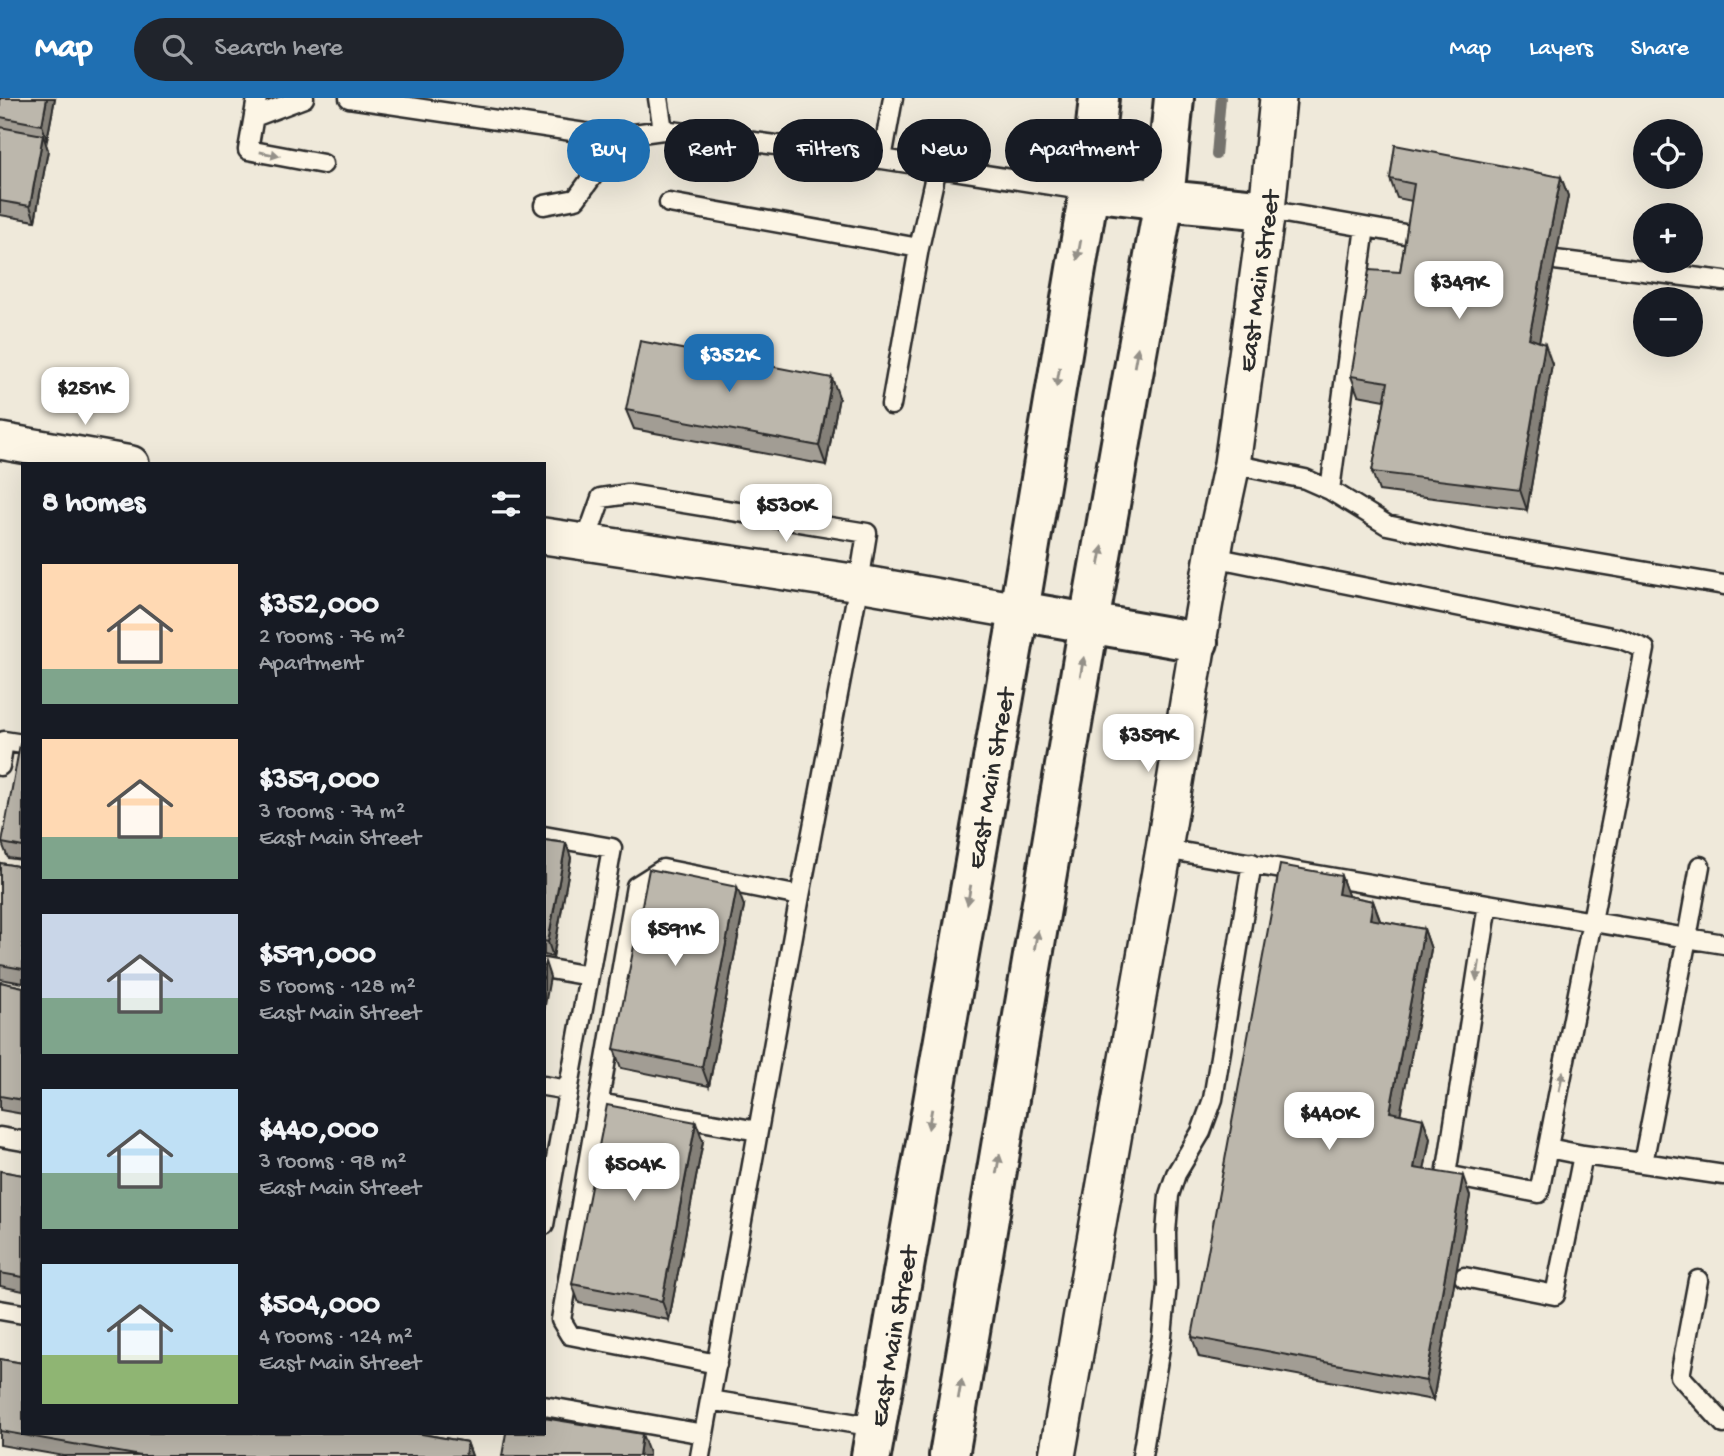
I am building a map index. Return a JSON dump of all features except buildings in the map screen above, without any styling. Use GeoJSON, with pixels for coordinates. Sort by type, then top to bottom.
{"type":"FeatureCollection","features":[{"type":"Feature","properties":{"kind":"highway","name":"East Main Street"},"geometry":{"type":"LineString","coordinates":[[873,1442],[1019,611],[1089,191],[1099,98]]}},
{"type":"Feature","properties":{"kind":"highway"},"geometry":{"type":"LineString","coordinates":[[949,1456],[1089,623],[1164,200],[1174,98]]}},
{"type":"Feature","properties":{"kind":"highway"},"geometry":{"type":"LineString","coordinates":[[1089,191],[1268,210]]}},
{"type":"Feature","properties":{"kind":"highway"},"geometry":{"type":"LineString","coordinates":[[1019,611],[1198,642]]}},
{"type":"Feature","properties":{"kind":"street","name":"East Main Street"},"geometry":{"type":"LineString","coordinates":[[1057,1456],[1198,642],[1232,464],[1268,210],[1278,98]]}},
{"type":"Feature","properties":{"kind":"street"},"geometry":{"type":"LineString","coordinates":[[0,441],[120,462]]}},
{"type":"Feature","properties":{"kind":"street"},"geometry":{"type":"LineString","coordinates":[[546,536],[859,583],[1019,611]]}},
{"type":"Feature","properties":{"kind":"lane"},"geometry":{"type":"LineString","coordinates":[[257,98],[248,150],[323,164]]}},
{"type":"Feature","properties":{"kind":"lane"},"geometry":{"type":"LineString","coordinates":[[254,117],[304,98]]}},
{"type":"Feature","properties":{"kind":"lane"},"geometry":{"type":"LineString","coordinates":[[349,98],[567,130]]}},
{"type":"Feature","properties":{"kind":"lane"},"geometry":{"type":"LineString","coordinates":[[658,98],[663,130]]}},
{"type":"Feature","properties":{"kind":"lane"},"geometry":{"type":"LineString","coordinates":[[883,153],[893,98]]}},
{"type":"Feature","properties":{"kind":"lane"},"geometry":{"type":"LineString","coordinates":[[650,132],[663,130],[773,145]]}},
{"type":"Feature","properties":{"kind":"lane"},"geometry":{"type":"LineString","coordinates":[[991,176],[1089,191]]}},
{"type":"Feature","properties":{"kind":"lane"},"geometry":{"type":"LineString","coordinates":[[544,205],[576,199],[588,182]]}},
{"type":"Feature","properties":{"kind":"lane"},"geometry":{"type":"LineString","coordinates":[[891,405],[934,182]]}},
{"type":"Feature","properties":{"kind":"lane"},"geometry":{"type":"LineString","coordinates":[[669,203],[919,248]]}},
{"type":"Feature","properties":{"kind":"lane"},"geometry":{"type":"LineString","coordinates":[[1268,210],[1416,236]]}},
{"type":"Feature","properties":{"kind":"lane"},"geometry":{"type":"LineString","coordinates":[[1330,490],[1365,227]]}},
{"type":"Feature","properties":{"kind":"lane"},"geometry":{"type":"LineString","coordinates":[[1555,260],[1724,281]]}},
{"type":"Feature","properties":{"kind":"lane"},"geometry":{"type":"LineString","coordinates":[[1232,464],[1305,479],[1330,490],[1387,525],[1463,541],[1724,585]]}},
{"type":"Feature","properties":{"kind":"lane"},"geometry":{"type":"LineString","coordinates":[[585,543],[601,498],[628,494],[867,533],[701,1456]]}},
{"type":"Feature","properties":{"kind":"lane"},"geometry":{"type":"LineString","coordinates":[[1213,557],[1620,639],[1645,649],[1539,1192],[1446,1175],[1488,904]]}},
{"type":"Feature","properties":{"kind":"lane"},"geometry":{"type":"LineString","coordinates":[[0,766],[4,741],[21,744]]}},
{"type":"Feature","properties":{"kind":"lane"},"geometry":{"type":"LineString","coordinates":[[546,836],[612,848],[546,1214]]}},
{"type":"Feature","properties":{"kind":"lane"},"geometry":{"type":"LineString","coordinates":[[1164,849],[1724,944]]}},
{"type":"Feature","properties":{"kind":"lane"},"geometry":{"type":"LineString","coordinates":[[1142,1456],[1162,1336],[1169,1195],[1176,1174],[1201,1132],[1213,1099],[1252,863]]}},
{"type":"Feature","properties":{"kind":"lane"},"geometry":{"type":"LineString","coordinates":[[1643,1163],[1700,866]]}},
{"type":"Feature","properties":{"kind":"lane"},"geometry":{"type":"LineString","coordinates":[[717,1364],[570,1335],[561,1320],[636,886],[663,869],[800,896]]}},
{"type":"Feature","properties":{"kind":"lane"},"geometry":{"type":"LineString","coordinates":[[546,968],[589,976]]}},
{"type":"Feature","properties":{"kind":"lane"},"geometry":{"type":"LineString","coordinates":[[546,1086],[568,1090]]}},
{"type":"Feature","properties":{"kind":"lane"},"geometry":{"type":"LineString","coordinates":[[598,1103],[758,1132]]}},
{"type":"Feature","properties":{"kind":"lane"},"geometry":{"type":"LineString","coordinates":[[0,1137],[21,1141]]}},
{"type":"Feature","properties":{"kind":"lane"},"geometry":{"type":"LineString","coordinates":[[1548,1148],[1724,1175]]}},
{"type":"Feature","properties":{"kind":"lane"},"geometry":{"type":"LineString","coordinates":[[1464,1277],[1555,1295],[1583,1155]]}},
{"type":"Feature","properties":{"kind":"lane"},"geometry":{"type":"LineString","coordinates":[[1698,1280],[1680,1376],[1724,1424]]}},
{"type":"Feature","properties":{"kind":"lane"},"geometry":{"type":"LineString","coordinates":[[0,1310],[21,1314]]}},
{"type":"Feature","properties":{"kind":"lane"},"geometry":{"type":"LineString","coordinates":[[710,1400],[873,1442]]}},
{"type":"Feature","properties":{"kind":"lane"},"geometry":{"type":"LineString","coordinates":[[546,1406],[704,1434]]}},
{"type":"Feature","properties":{"kind":"waterway"},"geometry":{"type":"LineString","coordinates":[[1216,155],[1221,98]]}}]}
